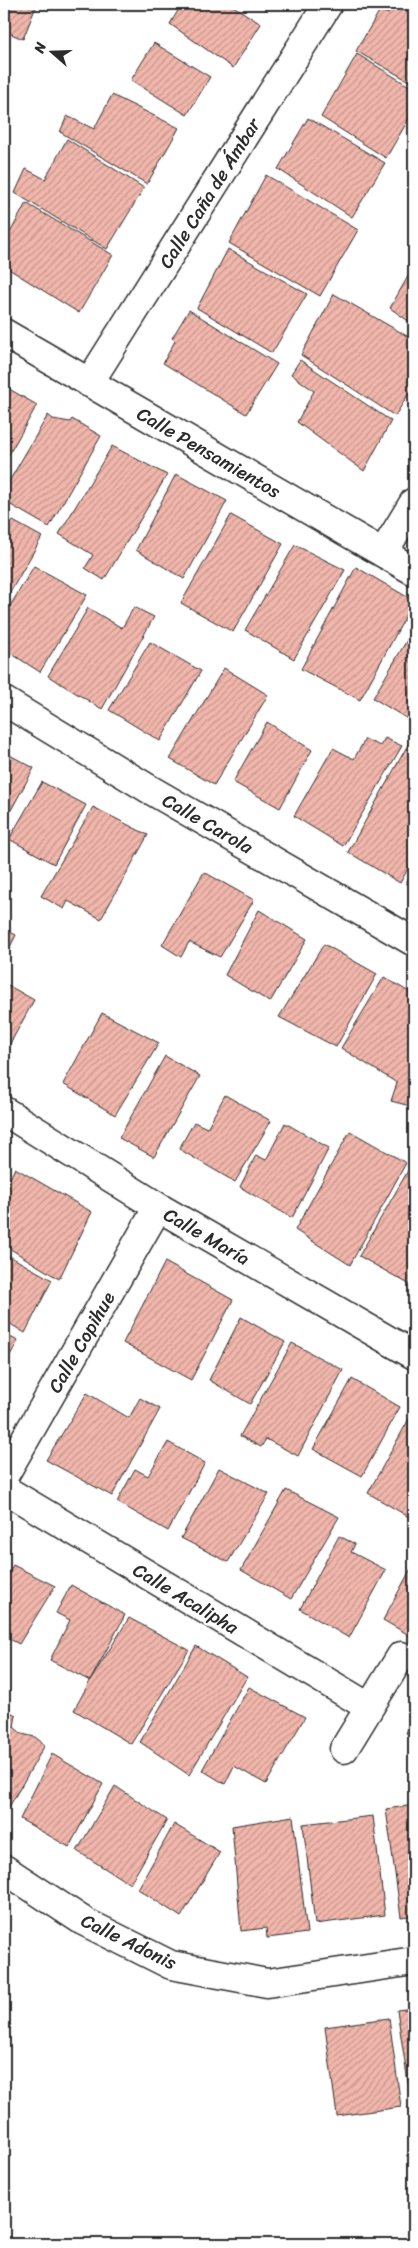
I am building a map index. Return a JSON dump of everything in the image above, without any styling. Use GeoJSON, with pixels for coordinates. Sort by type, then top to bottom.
{"type":"FeatureCollection","features":[{"type":"Feature","properties":{"kind":"street","name":"Calle Caña de Ámbar"},"geometry":{"type":"LineString","coordinates":[[89,383],[328,4]]}},
{"type":"Feature","properties":{"kind":"street","name":"Calle Pensamientos"},"geometry":{"type":"LineString","coordinates":[[4,333],[414,571]]}},
{"type":"Feature","properties":{"kind":"street"},"geometry":{"type":"LineString","coordinates":[[383,552],[414,502]]}},
{"type":"Feature","properties":{"kind":"street","name":"Calle Carola"},"geometry":{"type":"LineString","coordinates":[[4,700],[150,789],[414,942]]}},
{"type":"Feature","properties":{"kind":"street","name":"Calle María"},"geometry":{"type":"LineString","coordinates":[[4,1111],[158,1207],[414,1356]]}},
{"type":"Feature","properties":{"kind":"street","name":"Calle Copihue"},"geometry":{"type":"LineString","coordinates":[[4,1476],[158,1207]]}},
{"type":"Feature","properties":{"kind":"street","name":"Calle Acalipha"},"geometry":{"type":"LineString","coordinates":[[4,1489],[368,1707]]}},
{"type":"Feature","properties":{"kind":"street"},"geometry":{"type":"LineString","coordinates":[[344,1749],[401,1656]]}},
{"type":"Feature","properties":{"kind":"street","name":"Calle Adonis"},"geometry":{"type":"LineString","coordinates":[[4,1869],[83,1921],[171,1965],[267,1983],[414,1961]]}},
{"type":"Feature","properties":{"kind":"building"},"geometry":{"type":"Polygon","coordinates":[[[4,4],[37,4],[23,39],[4,31],[4,4]]]}},
{"type":"Feature","properties":{"kind":"building"},"geometry":{"type":"Polygon","coordinates":[[[182,4],[230,4],[261,24],[233,68],[170,24],[182,4]]]}},
{"type":"Feature","properties":{"kind":"building"},"geometry":{"type":"Polygon","coordinates":[[[393,4],[414,15],[414,84],[356,51],[380,10],[388,14],[393,4]]]}},
{"type":"Feature","properties":{"kind":"building"},"geometry":{"type":"Polygon","coordinates":[[[154,43],[210,77],[187,115],[131,80],[154,43]]]}},
{"type":"Feature","properties":{"kind":"building"},"geometry":{"type":"Polygon","coordinates":[[[357,54],[414,89],[414,110],[386,158],[321,117],[357,54]]]}},
{"type":"Feature","properties":{"kind":"building"},"geometry":{"type":"Polygon","coordinates":[[[112,95],[179,128],[147,184],[60,132],[67,116],[94,129],[112,95]]]}},
{"type":"Feature","properties":{"kind":"building"},"geometry":{"type":"Polygon","coordinates":[[[308,118],[385,163],[352,217],[278,169],[308,118]]]}},
{"type":"Feature","properties":{"kind":"building"},"geometry":{"type":"Polygon","coordinates":[[[67,139],[144,188],[107,249],[15,193],[26,169],[45,179],[67,139]]]}},
{"type":"Feature","properties":{"kind":"building"},"geometry":{"type":"Polygon","coordinates":[[[266,175],[358,230],[320,296],[229,243],[266,175]]]}},
{"type":"Feature","properties":{"kind":"building"},"geometry":{"type":"Polygon","coordinates":[[[26,203],[113,255],[79,313],[4,266],[4,244],[26,203]]]}},
{"type":"Feature","properties":{"kind":"building"},"geometry":{"type":"Polygon","coordinates":[[[228,249],[307,294],[272,353],[197,308],[228,249]]]}},
{"type":"Feature","properties":{"kind":"building"},"geometry":{"type":"Polygon","coordinates":[[[414,266],[414,325],[390,308],[414,266]]]}},
{"type":"Feature","properties":{"kind":"building"},"geometry":{"type":"Polygon","coordinates":[[[334,294],[414,340],[414,385],[395,416],[301,355],[334,294]]]}},
{"type":"Feature","properties":{"kind":"building"},"geometry":{"type":"Polygon","coordinates":[[[189,310],[277,364],[246,414],[163,363],[175,341],[172,338],[189,310]]]}},
{"type":"Feature","properties":{"kind":"building"},"geometry":{"type":"Polygon","coordinates":[[[300,360],[391,421],[364,471],[297,422],[314,391],[291,374],[300,360]]]}},
{"type":"Feature","properties":{"kind":"building"},"geometry":{"type":"Polygon","coordinates":[[[4,386],[37,405],[4,463],[4,386]]]}},
{"type":"Feature","properties":{"kind":"building"},"geometry":{"type":"Polygon","coordinates":[[[48,415],[53,419],[70,422],[72,419],[101,436],[49,527],[4,501],[4,490],[48,415]]]}},
{"type":"Feature","properties":{"kind":"building"},"geometry":{"type":"Polygon","coordinates":[[[112,446],[167,475],[104,580],[85,568],[93,555],[59,534],[112,446]]]}},
{"type":"Feature","properties":{"kind":"building"},"geometry":{"type":"Polygon","coordinates":[[[176,474],[227,501],[184,579],[136,550],[176,474]]]}},
{"type":"Feature","properties":{"kind":"building"},"geometry":{"type":"Polygon","coordinates":[[[231,515],[283,544],[233,632],[181,603],[231,515]]]}},
{"type":"Feature","properties":{"kind":"building"},"geometry":{"type":"Polygon","coordinates":[[[4,516],[42,537],[4,603],[4,516]]]}},
{"type":"Feature","properties":{"kind":"building"},"geometry":{"type":"Polygon","coordinates":[[[295,545],[345,570],[294,659],[245,630],[295,545]]]}},
{"type":"Feature","properties":{"kind":"building"},"geometry":{"type":"Polygon","coordinates":[[[34,566],[87,595],[40,672],[4,649],[4,616],[34,566]]]}},
{"type":"Feature","properties":{"kind":"building"},"geometry":{"type":"Polygon","coordinates":[[[356,567],[414,601],[360,700],[301,669],[356,567]]]}},
{"type":"Feature","properties":{"kind":"building"},"geometry":{"type":"Polygon","coordinates":[[[134,607],[154,617],[102,709],[48,676],[88,608],[122,628],[134,607]]]}},
{"type":"Feature","properties":{"kind":"building"},"geometry":{"type":"Polygon","coordinates":[[[414,628],[414,723],[373,698],[414,628]]]}},
{"type":"Feature","properties":{"kind":"building"},"geometry":{"type":"Polygon","coordinates":[[[150,642],[201,671],[160,741],[109,710],[150,642]]]}},
{"type":"Feature","properties":{"kind":"building"},"geometry":{"type":"Polygon","coordinates":[[[224,668],[268,695],[214,785],[170,759],[224,668]]]}},
{"type":"Feature","properties":{"kind":"building"},"geometry":{"type":"Polygon","coordinates":[[[267,722],[312,750],[280,808],[233,782],[267,722]]]}},
{"type":"Feature","properties":{"kind":"building"},"geometry":{"type":"Polygon","coordinates":[[[414,734],[414,858],[400,883],[348,852],[414,734]]]}},
{"type":"Feature","properties":{"kind":"building"},"geometry":{"type":"Polygon","coordinates":[[[385,738],[402,746],[343,846],[294,816],[333,748],[354,759],[365,739],[380,746],[385,738]]]}},
{"type":"Feature","properties":{"kind":"building"},"geometry":{"type":"Polygon","coordinates":[[[4,752],[34,768],[4,823],[4,752]]]}},
{"type":"Feature","properties":{"kind":"building"},"geometry":{"type":"Polygon","coordinates":[[[42,782],[86,805],[54,864],[9,839],[42,782]]]}},
{"type":"Feature","properties":{"kind":"building"},"geometry":{"type":"Polygon","coordinates":[[[93,807],[148,835],[101,919],[68,901],[64,909],[41,896],[93,807]]]}},
{"type":"Feature","properties":{"kind":"building"},"geometry":{"type":"Polygon","coordinates":[[[414,869],[414,888],[406,883],[414,869]]]}},
{"type":"Feature","properties":{"kind":"building"},"geometry":{"type":"Polygon","coordinates":[[[204,872],[254,900],[220,957],[189,942],[181,957],[162,945],[204,872]]]}},
{"type":"Feature","properties":{"kind":"building"},"geometry":{"type":"Polygon","coordinates":[[[259,910],[307,939],[270,1002],[225,975],[259,910]]]}},
{"type":"Feature","properties":{"kind":"building"},"geometry":{"type":"Polygon","coordinates":[[[4,929],[16,935],[4,959],[4,929]]]}},
{"type":"Feature","properties":{"kind":"building"},"geometry":{"type":"Polygon","coordinates":[[[324,944],[377,974],[336,1047],[279,1017],[324,944]]]}},
{"type":"Feature","properties":{"kind":"building"},"geometry":{"type":"Polygon","coordinates":[[[384,977],[414,995],[414,1107],[391,1101],[397,1083],[341,1048],[384,977]]]}},
{"type":"Feature","properties":{"kind":"building"},"geometry":{"type":"Polygon","coordinates":[[[4,983],[34,1000],[5,1053],[4,1053],[4,983]]]}},
{"type":"Feature","properties":{"kind":"building"},"geometry":{"type":"Polygon","coordinates":[[[102,1013],[159,1043],[115,1115],[63,1084],[102,1013]]]}},
{"type":"Feature","properties":{"kind":"building"},"geometry":{"type":"Polygon","coordinates":[[[165,1056],[200,1076],[154,1157],[119,1138],[165,1056]]]}},
{"type":"Feature","properties":{"kind":"building"},"geometry":{"type":"Polygon","coordinates":[[[225,1095],[271,1121],[235,1182],[179,1149],[194,1122],[207,1128],[225,1095]]]}},
{"type":"Feature","properties":{"kind":"building"},"geometry":{"type":"Polygon","coordinates":[[[285,1123],[329,1148],[292,1218],[240,1187],[256,1155],[266,1160],[285,1123]]]}},
{"type":"Feature","properties":{"kind":"building"},"geometry":{"type":"Polygon","coordinates":[[[350,1131],[406,1163],[350,1265],[295,1230],[350,1131]]]}},
{"type":"Feature","properties":{"kind":"building"},"geometry":{"type":"Polygon","coordinates":[[[15,1168],[92,1212],[59,1279],[4,1245],[4,1191],[15,1168]]]}},
{"type":"Feature","properties":{"kind":"building"},"geometry":{"type":"Polygon","coordinates":[[[409,1169],[414,1172],[414,1287],[359,1256],[409,1169]]]}},
{"type":"Feature","properties":{"kind":"building"},"geometry":{"type":"Polygon","coordinates":[[[4,1253],[52,1280],[25,1333],[4,1320],[4,1253]]]}},
{"type":"Feature","properties":{"kind":"building"},"geometry":{"type":"Polygon","coordinates":[[[165,1262],[233,1300],[191,1380],[123,1343],[165,1262]]]}},
{"type":"Feature","properties":{"kind":"building"},"geometry":{"type":"Polygon","coordinates":[[[241,1317],[285,1342],[250,1404],[209,1380],[241,1317]]]}},
{"type":"Feature","properties":{"kind":"building"},"geometry":{"type":"Polygon","coordinates":[[[4,1334],[18,1341],[4,1366],[4,1334]]]}},
{"type":"Feature","properties":{"kind":"building"},"geometry":{"type":"Polygon","coordinates":[[[292,1343],[343,1370],[298,1456],[266,1439],[261,1447],[240,1436],[292,1343]]]}},
{"type":"Feature","properties":{"kind":"building"},"geometry":{"type":"Polygon","coordinates":[[[352,1379],[400,1407],[362,1476],[313,1449],[352,1379]]]}},
{"type":"Feature","properties":{"kind":"building"},"geometry":{"type":"Polygon","coordinates":[[[87,1393],[129,1418],[140,1398],[160,1409],[112,1496],[46,1460],[87,1393]]]}},
{"type":"Feature","properties":{"kind":"building"},"geometry":{"type":"Polygon","coordinates":[[[409,1419],[414,1422],[414,1520],[368,1493],[409,1419]]]}},
{"type":"Feature","properties":{"kind":"building"},"geometry":{"type":"Polygon","coordinates":[[[168,1442],[205,1463],[168,1531],[117,1502],[135,1469],[148,1476],[168,1442]]]}},
{"type":"Feature","properties":{"kind":"building"},"geometry":{"type":"Polygon","coordinates":[[[219,1468],[269,1494],[228,1562],[181,1538],[219,1468]]]}},
{"type":"Feature","properties":{"kind":"building"},"geometry":{"type":"Polygon","coordinates":[[[286,1490],[339,1517],[291,1599],[241,1570],[286,1490]]]}},
{"type":"Feature","properties":{"kind":"building"},"geometry":{"type":"Polygon","coordinates":[[[339,1536],[355,1544],[351,1552],[386,1570],[349,1638],[300,1609],[339,1536]]]}},
{"type":"Feature","properties":{"kind":"building"},"geometry":{"type":"Polygon","coordinates":[[[13,1565],[55,1586],[19,1644],[4,1636],[4,1581],[13,1565]]]}},
{"type":"Feature","properties":{"kind":"building"},"geometry":{"type":"Polygon","coordinates":[[[414,1566],[414,1638],[383,1620],[414,1566]]]}},
{"type":"Feature","properties":{"kind":"building"},"geometry":{"type":"Polygon","coordinates":[[[71,1585],[125,1615],[90,1681],[50,1660],[70,1620],[56,1613],[71,1585]]]}},
{"type":"Feature","properties":{"kind":"building"},"geometry":{"type":"Polygon","coordinates":[[[129,1618],[189,1650],[131,1744],[74,1710],[129,1618]]]}},
{"type":"Feature","properties":{"kind":"building"},"geometry":{"type":"Polygon","coordinates":[[[196,1646],[247,1677],[189,1775],[140,1742],[196,1646]]]}},
{"type":"Feature","properties":{"kind":"building"},"geometry":{"type":"Polygon","coordinates":[[[249,1687],[305,1717],[266,1784],[234,1766],[225,1784],[202,1770],[249,1687]]]}},
{"type":"Feature","properties":{"kind":"building"},"geometry":{"type":"Polygon","coordinates":[[[4,1709],[16,1715],[14,1727],[22,1734],[35,1737],[45,1745],[9,1807],[4,1805],[4,1709]]]}},
{"type":"Feature","properties":{"kind":"building"},"geometry":{"type":"Polygon","coordinates":[[[414,1716],[414,1738],[406,1733],[414,1716]]]}},
{"type":"Feature","properties":{"kind":"building"},"geometry":{"type":"Polygon","coordinates":[[[52,1754],[103,1784],[69,1847],[20,1819],[52,1754]]]}},
{"type":"Feature","properties":{"kind":"building"},"geometry":{"type":"Polygon","coordinates":[[[115,1786],[167,1820],[130,1884],[77,1851],[115,1786]]]}},
{"type":"Feature","properties":{"kind":"building"},"geometry":{"type":"Polygon","coordinates":[[[414,1805],[414,1915],[401,1917],[386,1809],[414,1805]]]}},
{"type":"Feature","properties":{"kind":"building"},"geometry":{"type":"Polygon","coordinates":[[[293,1816],[307,1933],[267,1938],[266,1928],[241,1931],[232,1826],[293,1816]]]}},
{"type":"Feature","properties":{"kind":"building"},"geometry":{"type":"Polygon","coordinates":[[[373,1816],[385,1915],[315,1924],[303,1824],[373,1816]]]}},
{"type":"Feature","properties":{"kind":"building"},"geometry":{"type":"Polygon","coordinates":[[[174,1824],[220,1852],[181,1917],[138,1889],[174,1824]]]}},
{"type":"Feature","properties":{"kind":"building"},"geometry":{"type":"Polygon","coordinates":[[[414,2008],[414,2108],[412,2109],[397,2010],[414,2008]]]}},
{"type":"Feature","properties":{"kind":"building"},"geometry":{"type":"Polygon","coordinates":[[[389,2018],[401,2107],[337,2116],[325,2027],[389,2018]]]}}]}
